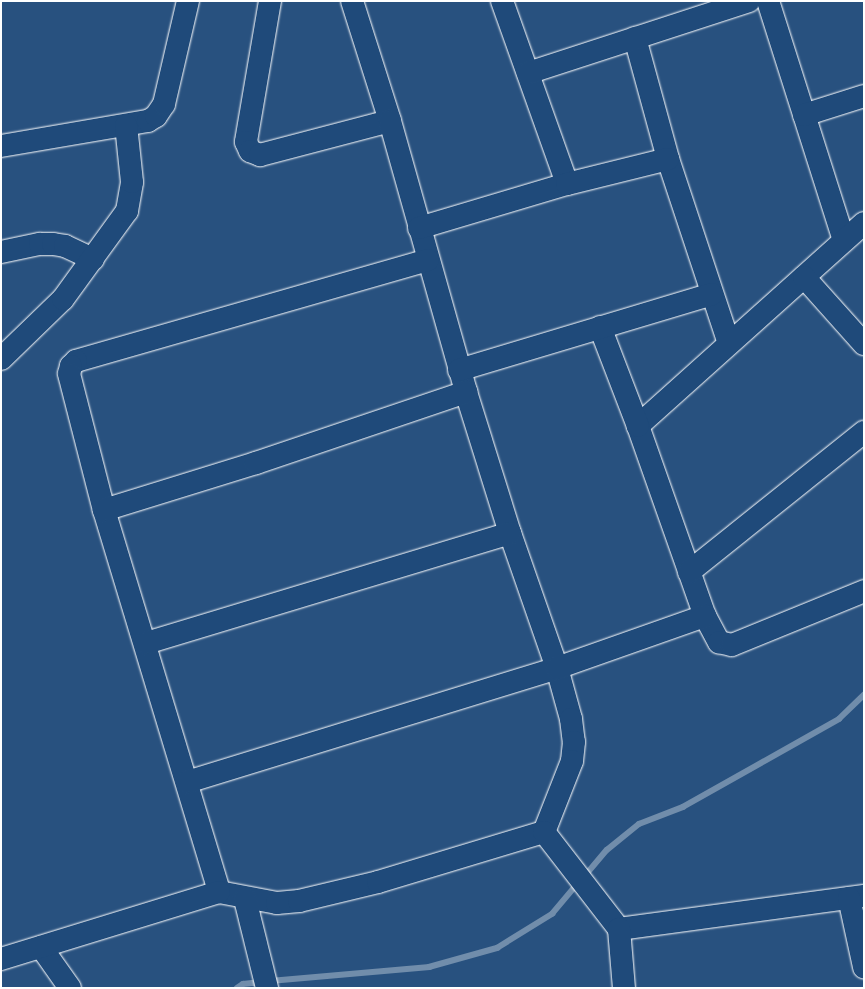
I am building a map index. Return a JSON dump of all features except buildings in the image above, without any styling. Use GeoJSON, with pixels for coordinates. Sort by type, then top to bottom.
{"type":"FeatureCollection","features":[{"type":"Feature","properties":{"kind":"street"},"geometry":{"type":"LineString","coordinates":[[1,146],[148,121],[161,111],[188,1]]}},
{"type":"Feature","properties":{"kind":"street"},"geometry":{"type":"LineString","coordinates":[[270,1],[246,142],[250,151],[260,155],[390,121]]}},
{"type":"Feature","properties":{"kind":"street"},"geometry":{"type":"LineString","coordinates":[[352,1],[390,121],[459,370],[510,533],[557,668],[571,719],[574,742],[572,761],[544,832]]}},
{"type":"Feature","properties":{"kind":"street"},"geometry":{"type":"LineString","coordinates":[[502,1],[567,184]]}},
{"type":"Feature","properties":{"kind":"street"},"geometry":{"type":"LineString","coordinates":[[528,73],[749,1]]}},
{"type":"Feature","properties":{"kind":"street"},"geometry":{"type":"LineString","coordinates":[[768,1],[844,240]]}},
{"type":"Feature","properties":{"kind":"street"},"geometry":{"type":"LineString","coordinates":[[635,38],[668,159],[712,294],[730,342]]}},
{"type":"Feature","properties":{"kind":"street"},"geometry":{"type":"LineString","coordinates":[[804,115],[864,96]]}},
{"type":"Feature","properties":{"kind":"street"},"geometry":{"type":"LineString","coordinates":[[1,359],[52,311],[93,259],[127,211],[131,197],[126,125]]}},
{"type":"Feature","properties":{"kind":"street"},"geometry":{"type":"LineString","coordinates":[[419,228],[567,184],[668,159]]}},
{"type":"Feature","properties":{"kind":"street"},"geometry":{"type":"LineString","coordinates":[[638,426],[864,223]]}},
{"type":"Feature","properties":{"kind":"street"},"geometry":{"type":"LineString","coordinates":[[1,252],[40,244],[53,244],[65,246],[93,259]]}},
{"type":"Feature","properties":{"kind":"street"},"geometry":{"type":"LineString","coordinates":[[219,892],[146,643],[104,510],[69,374],[71,366],[76,361],[428,260]]}},
{"type":"Feature","properties":{"kind":"street"},"geometry":{"type":"LineString","coordinates":[[804,278],[864,344]]}},
{"type":"Feature","properties":{"kind":"street"},"geometry":{"type":"LineString","coordinates":[[459,370],[712,294]]}},
{"type":"Feature","properties":{"kind":"street"},"geometry":{"type":"LineString","coordinates":[[600,327],[638,426],[689,572],[706,616],[719,642],[732,645],[863,585]]}},
{"type":"Feature","properties":{"kind":"street"},"geometry":{"type":"LineString","coordinates":[[104,510],[256,463],[466,392]]}},
{"type":"Feature","properties":{"kind":"street"},"geometry":{"type":"LineString","coordinates":[[689,572],[864,432]]}},
{"type":"Feature","properties":{"kind":"street"},"geometry":{"type":"LineString","coordinates":[[146,643],[510,533]]}},
{"type":"Feature","properties":{"kind":"street"},"geometry":{"type":"LineString","coordinates":[[187,782],[557,668],[706,616]]}},
{"type":"Feature","properties":{"kind":"street"},"geometry":{"type":"LineString","coordinates":[[1,959],[219,892],[245,899],[277,903],[299,901],[378,882],[544,832]]}},
{"type":"Feature","properties":{"kind":"street"},"geometry":{"type":"LineString","coordinates":[[544,832],[619,929],[624,988]]}},
{"type":"Feature","properties":{"kind":"street"},"geometry":{"type":"LineString","coordinates":[[619,929],[856,897],[864,967]]}},
{"type":"Feature","properties":{"kind":"street"},"geometry":{"type":"LineString","coordinates":[[245,899],[267,988]]}},
{"type":"Feature","properties":{"kind":"street"},"geometry":{"type":"LineString","coordinates":[[41,947],[70,988]]}},
{"type":"Feature","properties":{"kind":"waterway"},"geometry":{"type":"LineString","coordinates":[[584,877],[607,850],[639,824],[683,807],[839,719],[864,695]]}},
{"type":"Feature","properties":{"kind":"waterway"},"geometry":{"type":"LineString","coordinates":[[270,981],[429,967],[497,948],[552,914],[578,883]]}},
{"type":"Feature","properties":{"kind":"waterway"},"geometry":{"type":"LineString","coordinates":[[237,988],[243,984],[261,982]]}}]}
